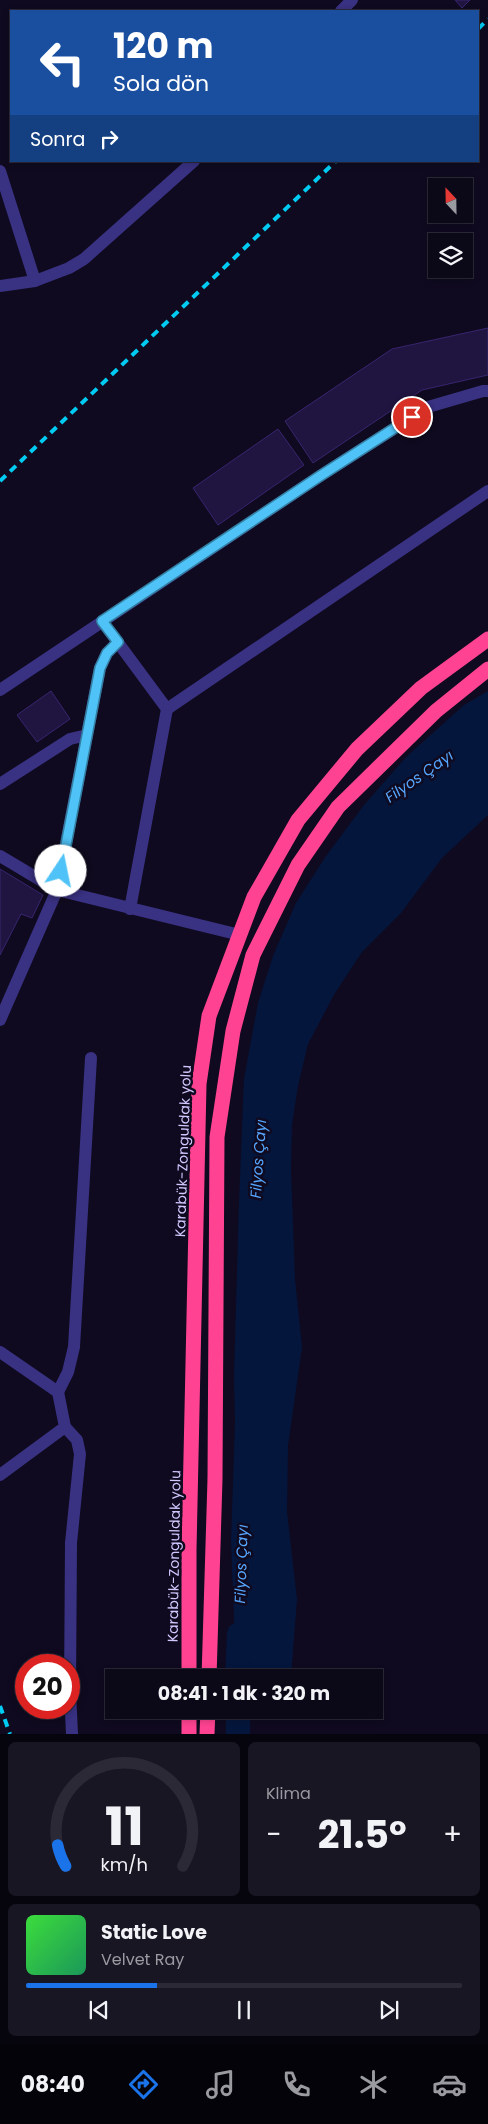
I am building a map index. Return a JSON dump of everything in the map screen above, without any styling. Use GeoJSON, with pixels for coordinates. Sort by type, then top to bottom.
{"type":"FeatureCollection","features":[{"type":"Feature","properties":{"kind":"highway","name":"Karabük-Zonguldak yolu"},"geometry":{"type":"LineString","coordinates":[[189,1669],[189,1550],[199,1084],[209,1016],[254,897],[298,820],[357,749],[422,688],[488,639]]}},
{"type":"Feature","properties":{"kind":"highway"},"geometry":{"type":"LineString","coordinates":[[209,1669],[215,1479],[216,1137],[233,1030],[253,955],[298,865],[338,807],[436,711],[488,670]]}},
{"type":"Feature","properties":{"kind":"highway"},"geometry":{"type":"LineString","coordinates":[[189,1719],[189,1734]]}},
{"type":"Feature","properties":{"kind":"highway"},"geometry":{"type":"LineString","coordinates":[[207,1734],[208,1719]]}},
{"type":"Feature","properties":{"kind":"street"},"geometry":{"type":"LineString","coordinates":[[342,10],[352,0]]}},
{"type":"Feature","properties":{"kind":"street"},"geometry":{"type":"LineString","coordinates":[[0,286],[35,281],[69,268],[84,259],[193,162]]}},
{"type":"Feature","properties":{"kind":"street"},"geometry":{"type":"LineString","coordinates":[[0,171],[35,281]]}},
{"type":"Feature","properties":{"kind":"street"},"geometry":{"type":"LineString","coordinates":[[0,690],[320,476],[428,407],[483,390],[488,391]]}},
{"type":"Feature","properties":{"kind":"street"},"geometry":{"type":"LineString","coordinates":[[130,909],[167,709],[488,491]]}},
{"type":"Feature","properties":{"kind":"street"},"geometry":{"type":"LineString","coordinates":[[102,621],[167,709]]}},
{"type":"Feature","properties":{"kind":"street"},"geometry":{"type":"LineString","coordinates":[[0,1020],[57,890],[100,668],[107,653],[118,642]]}},
{"type":"Feature","properties":{"kind":"street"},"geometry":{"type":"LineString","coordinates":[[0,784],[70,739],[87,735]]}},
{"type":"Feature","properties":{"kind":"street"},"geometry":{"type":"LineString","coordinates":[[0,856],[57,890],[240,935]]}},
{"type":"Feature","properties":{"kind":"street"},"geometry":{"type":"LineString","coordinates":[[72,1734],[70,1692],[71,1543],[80,1454],[77,1440],[65,1426],[58,1392],[68,1372],[74,1346],[91,1058]]}},
{"type":"Feature","properties":{"kind":"street"},"geometry":{"type":"LineString","coordinates":[[0,1352],[58,1392]]}},
{"type":"Feature","properties":{"kind":"street"},"geometry":{"type":"LineString","coordinates":[[0,1475],[65,1426]]}},
{"type":"Feature","properties":{"kind":"water"},"geometry":{"type":"Polygon","coordinates":[[[488,691],[488,815],[442,858],[401,913],[362,952],[335,993],[308,1044],[298,1086],[292,1125],[291,1170],[295,1279],[302,1347],[288,1446],[287,1512],[297,1599],[292,1669],[247,1669],[236,1666],[231,1541],[235,1423],[234,1377],[244,1079],[258,1003],[273,956],[296,903],[326,856],[364,805],[406,757],[464,705],[488,691]]]}},
{"type":"Feature","properties":{"kind":"building"},"geometry":{"type":"Polygon","coordinates":[[[455,0],[470,0],[462,8],[455,0]]]}},
{"type":"Feature","properties":{"kind":"building"},"geometry":{"type":"Polygon","coordinates":[[[488,328],[488,375],[422,390],[313,463],[285,421],[392,349],[488,328]]]}},
{"type":"Feature","properties":{"kind":"building"},"geometry":{"type":"Polygon","coordinates":[[[278,429],[304,465],[218,525],[193,488],[278,429]]]}},
{"type":"Feature","properties":{"kind":"building"},"geometry":{"type":"Polygon","coordinates":[[[51,691],[70,719],[37,742],[17,715],[51,691]]]}},
{"type":"Feature","properties":{"kind":"building"},"geometry":{"type":"Polygon","coordinates":[[[0,869],[43,895],[32,918],[21,914],[0,955],[0,869]]]}},
{"type":"Feature","properties":{"kind":"waterway","name":"Filyos Çayı"},"geometry":{"type":"LineString","coordinates":[[237,1669],[239,1634]]}},
{"type":"Feature","properties":{"kind":"waterway","name":"Filyos Çayı"},"geometry":{"type":"LineString","coordinates":[[238,1719],[238,1734]]}},
{"type":"Feature","properties":{"kind":"railway"},"geometry":{"type":"LineString","coordinates":[[479,28],[488,19]]}},
{"type":"Feature","properties":{"kind":"railway"},"geometry":{"type":"LineString","coordinates":[[0,481],[335,162]]}},
{"type":"Feature","properties":{"kind":"railway"},"geometry":{"type":"LineString","coordinates":[[0,1706],[10,1734]]}},
{"type":"Feature","properties":{"kind":"route"},"geometry":{"type":"LineString","coordinates":[[61,871],[100,668],[107,653],[118,642],[102,621],[412,417]]}}]}
